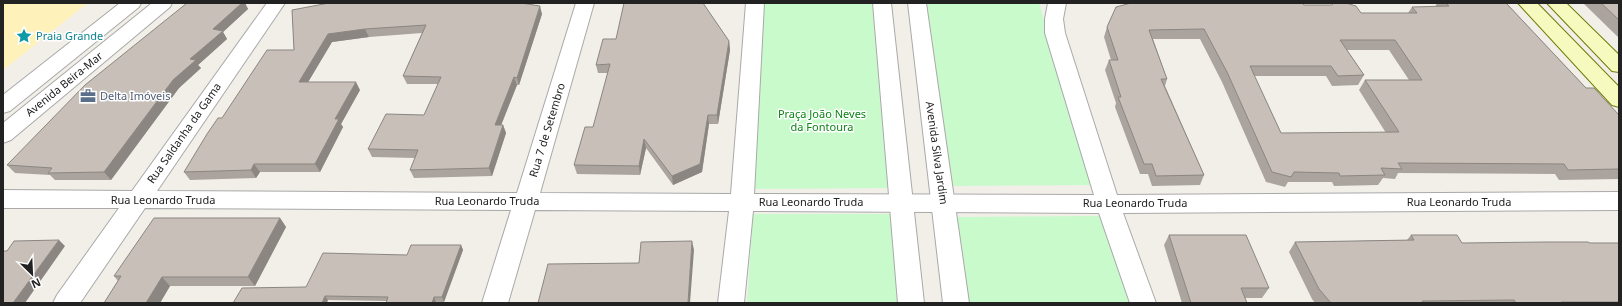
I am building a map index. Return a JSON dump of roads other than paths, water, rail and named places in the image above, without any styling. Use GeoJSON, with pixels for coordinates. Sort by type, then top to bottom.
{"type":"FeatureCollection","features":[{"type":"Feature","properties":{"kind":"main road"},"geometry":{"type":"LineString","coordinates":[[1527,3],[1619,100]]}},
{"type":"Feature","properties":{"kind":"main road"},"geometry":{"type":"LineString","coordinates":[[1556,3],[1619,66]]}},
{"type":"Feature","properties":{"kind":"street","name":"Avenida Beira-Mar"},"geometry":{"type":"LineString","coordinates":[[3,106],[132,3]]}},
{"type":"Feature","properties":{"kind":"street","name":"Avenida Beira-Mar"},"geometry":{"type":"LineString","coordinates":[[3,134],[163,3]]}},
{"type":"Feature","properties":{"kind":"street","name":"Rua Saldanha da Gama"},"geometry":{"type":"LineString","coordinates":[[66,303],[276,3]]}},
{"type":"Feature","properties":{"kind":"street","name":"Rua 7 de Setembro"},"geometry":{"type":"LineString","coordinates":[[495,303],[585,3]]}},
{"type":"Feature","properties":{"kind":"street"},"geometry":{"type":"LineString","coordinates":[[882,3],[910,303]]}},
{"type":"Feature","properties":{"kind":"street","name":"Avenida Silva Jardim"},"geometry":{"type":"LineString","coordinates":[[917,3],[956,303]]}},
{"type":"Feature","properties":{"kind":"street"},"geometry":{"type":"LineString","coordinates":[[1057,3],[1054,19],[1055,33],[1108,204],[1143,303]]}},
{"type":"Feature","properties":{"kind":"street"},"geometry":{"type":"LineString","coordinates":[[732,303],[742,202],[752,6]]}},
{"type":"Feature","properties":{"kind":"street","name":"Rua Leonardo Truda"},"geometry":{"type":"LineString","coordinates":[[3,199],[944,202],[1108,204],[1619,202]]}},
{"type":"Feature","properties":{"kind":"place","name":"Praia Grande"},"geometry":{"type":"Point","coordinates":[24,36]}},
{"type":"Feature","properties":{"kind":"place","name":"Delta Imóveis"},"geometry":{"type":"Point","coordinates":[88,96]}},
{"type":"Feature","properties":{"kind":"park label","name":"Praça João Neves da Fontoura"},"geometry":{"type":"Point","coordinates":[822,120]}}]}
